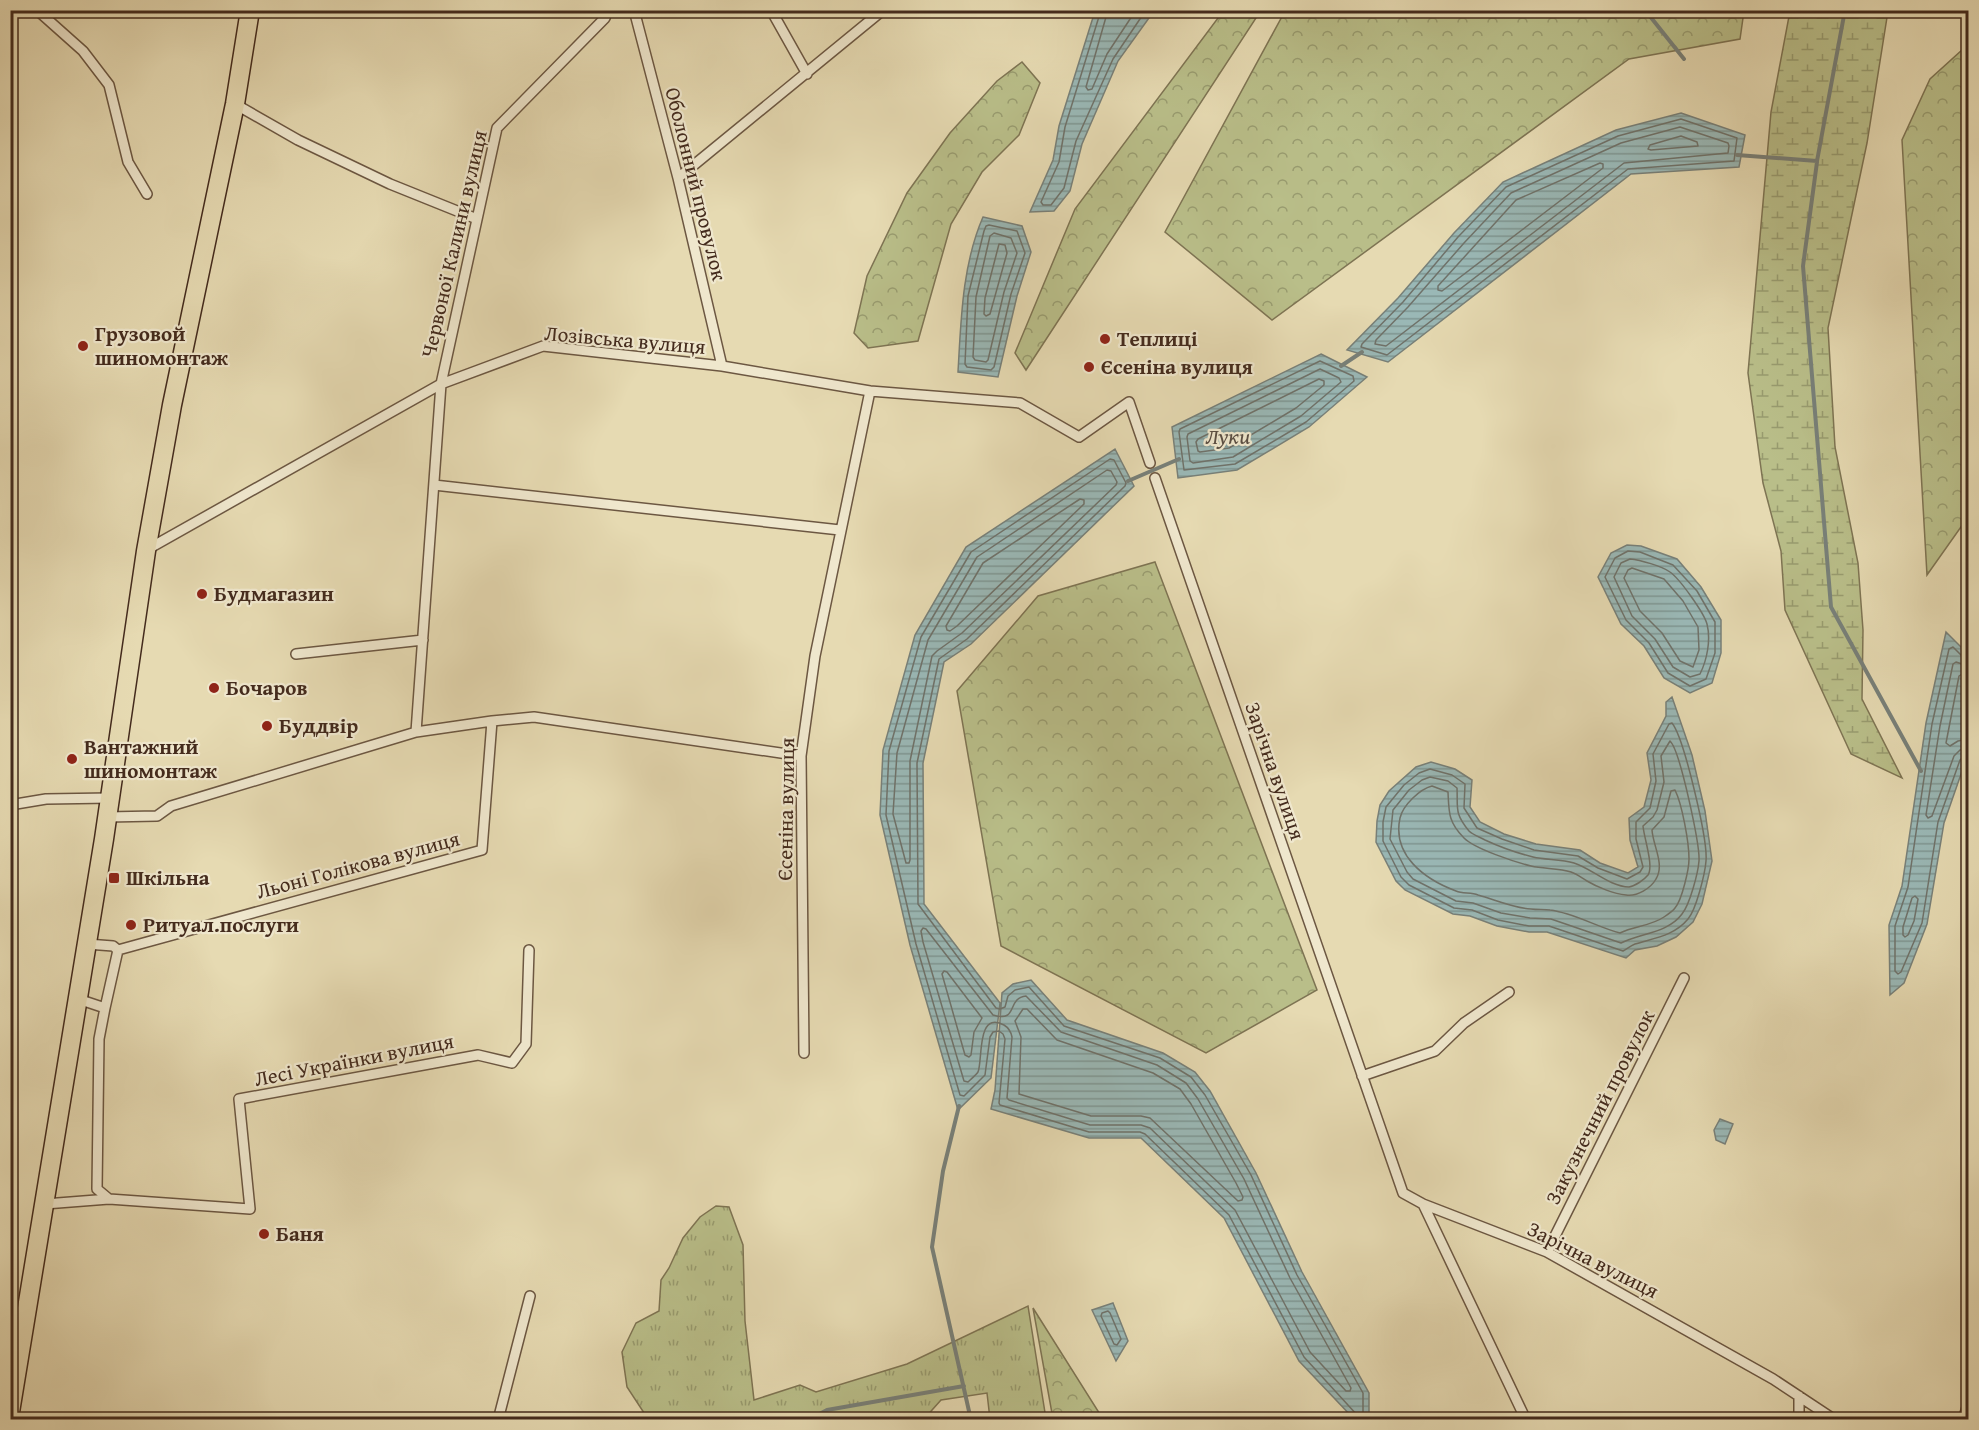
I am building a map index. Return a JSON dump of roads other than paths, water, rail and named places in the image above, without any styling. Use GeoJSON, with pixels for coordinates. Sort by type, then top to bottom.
{"type":"FeatureCollection","features":[{"type":"Feature","properties":{"kind":"highway"},"geometry":{"type":"LineString","coordinates":[[10,1412],[87,944],[146,551],[172,405],[236,104],[250,10]]}},
{"type":"Feature","properties":{"kind":"street"},"geometry":{"type":"LineString","coordinates":[[37,10],[83,51],[109,85],[128,162],[147,194]]}},
{"type":"Feature","properties":{"kind":"street","name":"Червоної Калини вулиця"},"geometry":{"type":"LineString","coordinates":[[416,732],[441,384],[497,128],[605,18],[608,10]]}},
{"type":"Feature","properties":{"kind":"street","name":"Оболонний провулок"},"geometry":{"type":"LineString","coordinates":[[634,10],[678,178],[722,366]]}},
{"type":"Feature","properties":{"kind":"street"},"geometry":{"type":"LineString","coordinates":[[771,10],[807,74]]}},
{"type":"Feature","properties":{"kind":"street"},"geometry":{"type":"LineString","coordinates":[[678,178],[884,10]]}},
{"type":"Feature","properties":{"kind":"street"},"geometry":{"type":"LineString","coordinates":[[236,104],[298,140],[390,184],[477,219]]}},
{"type":"Feature","properties":{"kind":"street","name":"Лозівська вулиця"},"geometry":{"type":"LineString","coordinates":[[146,551],[441,384],[543,346],[722,366],[870,391],[1020,404],[1079,437],[1129,402],[1150,463]]}},
{"type":"Feature","properties":{"kind":"street","name":"Єсеніна вулиця"},"geometry":{"type":"LineString","coordinates":[[804,1053],[801,756],[815,656],[870,391]]}},
{"type":"Feature","properties":{"kind":"street","name":"Зарічна вулиця"},"geometry":{"type":"LineString","coordinates":[[1155,478],[1402,1193],[1423,1204],[1547,1252],[1773,1378],[1835,1419]]}},
{"type":"Feature","properties":{"kind":"street"},"geometry":{"type":"LineString","coordinates":[[434,485],[840,530]]}},
{"type":"Feature","properties":{"kind":"street"},"geometry":{"type":"LineString","coordinates":[[296,654],[423,640]]}},
{"type":"Feature","properties":{"kind":"street"},"geometry":{"type":"LineString","coordinates":[[107,817],[157,816],[171,806],[416,732],[534,717],[801,756]]}},
{"type":"Feature","properties":{"kind":"street","name":"Льоні Голікова вулиця"},"geometry":{"type":"LineString","coordinates":[[87,944],[113,946],[118,950],[482,850],[492,721]]}},
{"type":"Feature","properties":{"kind":"street"},"geometry":{"type":"LineString","coordinates":[[10,805],[46,799],[110,798]]}},
{"type":"Feature","properties":{"kind":"street"},"geometry":{"type":"LineString","coordinates":[[109,1199],[97,1190],[99,1039],[118,950]]}},
{"type":"Feature","properties":{"kind":"street","name":"Лесі Українки вулиця"},"geometry":{"type":"LineString","coordinates":[[109,1199],[250,1209],[238,1100],[478,1055],[512,1063],[526,1044],[529,950]]}},
{"type":"Feature","properties":{"kind":"street","name":"Закузнечний провулок"},"geometry":{"type":"LineString","coordinates":[[1547,1252],[1684,978]]}},
{"type":"Feature","properties":{"kind":"street"},"geometry":{"type":"LineString","coordinates":[[1362,1076],[1435,1051],[1464,1023],[1509,992]]}},
{"type":"Feature","properties":{"kind":"street"},"geometry":{"type":"LineString","coordinates":[[78,999],[105,1008]]}},
{"type":"Feature","properties":{"kind":"street"},"geometry":{"type":"LineString","coordinates":[[45,1204],[109,1199]]}},
{"type":"Feature","properties":{"kind":"street"},"geometry":{"type":"LineString","coordinates":[[1423,1204],[1526,1419]]}},
{"type":"Feature","properties":{"kind":"street"},"geometry":{"type":"LineString","coordinates":[[498,1419],[530,1296]]}},
{"type":"Feature","properties":{"kind":"street"},"geometry":{"type":"LineString","coordinates":[[1799,1396],[1799,1419]]}},
{"type":"Feature","properties":{"kind":"street"},"geometry":{"type":"LineString","coordinates":[[1963,1419],[1968,1404]]}},
{"type":"Feature","properties":{"kind":"water"},"geometry":{"type":"Polygon","coordinates":[[[1095,11],[1154,11],[1118,61],[1082,144],[1070,191],[1054,211],[1030,212],[1053,160],[1059,126],[1095,11]]]}},
{"type":"Feature","properties":{"kind":"water"},"geometry":{"type":"Polygon","coordinates":[[[1681,113],[1745,135],[1739,167],[1631,174],[1388,362],[1347,350],[1398,298],[1454,233],[1503,182],[1616,130],[1681,113]]]}},
{"type":"Feature","properties":{"kind":"water"},"geometry":{"type":"Polygon","coordinates":[[[983,217],[1022,226],[1031,252],[1017,296],[998,377],[958,372],[967,274],[976,235],[983,217]]]}},
{"type":"Feature","properties":{"kind":"water","name":"Луки"},"geometry":{"type":"Polygon","coordinates":[[[1321,354],[1367,377],[1309,427],[1237,470],[1178,478],[1172,427],[1321,354]]]}},
{"type":"Feature","properties":{"kind":"water"},"geometry":{"type":"Polygon","coordinates":[[[1115,449],[1134,486],[971,644],[944,662],[923,763],[924,904],[1000,1003],[991,1078],[958,1110],[910,945],[880,815],[883,750],[915,635],[966,547],[1115,449]]]}},
{"type":"Feature","properties":{"kind":"water"},"geometry":{"type":"Polygon","coordinates":[[[1627,545],[1641,546],[1677,559],[1701,587],[1721,620],[1721,653],[1712,683],[1690,693],[1664,678],[1644,646],[1621,624],[1598,577],[1611,553],[1627,545]]]}},
{"type":"Feature","properties":{"kind":"water"},"geometry":{"type":"Polygon","coordinates":[[[1946,632],[1968,654],[1968,754],[1944,823],[1927,924],[1904,983],[1890,995],[1889,925],[1902,886],[1926,723],[1946,632]]]}},
{"type":"Feature","properties":{"kind":"water"},"geometry":{"type":"Polygon","coordinates":[[[1672,697],[1692,755],[1705,811],[1712,861],[1702,904],[1693,922],[1676,937],[1657,946],[1635,950],[1626,958],[1547,932],[1529,932],[1497,926],[1470,916],[1453,914],[1405,890],[1396,881],[1376,842],[1380,805],[1389,791],[1416,767],[1431,762],[1455,769],[1472,780],[1470,807],[1480,822],[1504,834],[1536,844],[1580,850],[1600,863],[1628,873],[1638,867],[1630,840],[1629,818],[1644,807],[1651,780],[1647,753],[1666,716],[1666,702],[1672,697]]]}},
{"type":"Feature","properties":{"kind":"water"},"geometry":{"type":"Polygon","coordinates":[[[1031,980],[1067,1020],[1163,1053],[1195,1072],[1210,1091],[1256,1173],[1302,1272],[1369,1393],[1369,1419],[1354,1419],[1299,1361],[1224,1218],[1141,1138],[1089,1138],[991,1109],[995,1090],[1002,993],[1013,984],[1031,980]]]}},
{"type":"Feature","properties":{"kind":"water"},"geometry":{"type":"Polygon","coordinates":[[[1720,1119],[1733,1124],[1725,1144],[1716,1140],[1714,1130],[1720,1119]]]}},
{"type":"Feature","properties":{"kind":"water"},"geometry":{"type":"Polygon","coordinates":[[[1113,1303],[1128,1341],[1116,1361],[1092,1310],[1113,1303]]]}},
{"type":"Feature","properties":{"kind":"waterway"},"geometry":{"type":"LineString","coordinates":[[1645,10],[1684,59]]}},
{"type":"Feature","properties":{"kind":"waterway"},"geometry":{"type":"LineString","coordinates":[[1737,155],[1817,161],[1845,10]]}},
{"type":"Feature","properties":{"kind":"waterway"},"geometry":{"type":"LineString","coordinates":[[1817,162],[1803,266],[1831,607],[1921,771]]}},
{"type":"Feature","properties":{"kind":"waterway"},"geometry":{"type":"LineString","coordinates":[[1341,366],[1362,352]]}},
{"type":"Feature","properties":{"kind":"waterway"},"geometry":{"type":"LineString","coordinates":[[1128,481],[1179,459]]}},
{"type":"Feature","properties":{"kind":"waterway"},"geometry":{"type":"LineString","coordinates":[[959,1106],[943,1171],[932,1247],[971,1420]]}},
{"type":"Feature","properties":{"kind":"waterway"},"geometry":{"type":"LineString","coordinates":[[808,1420],[827,1410],[964,1386]]}},
{"type":"Feature","properties":{"kind":"place","name":"Теплиці"},"geometry":{"type":"Point","coordinates":[1105,339]}},
{"type":"Feature","properties":{"kind":"place","name":"Грузовой шиномонтаж"},"geometry":{"type":"Point","coordinates":[83,346]}},
{"type":"Feature","properties":{"kind":"place","name":"Єсеніна вулиця"},"geometry":{"type":"Point","coordinates":[1089,367]}},
{"type":"Feature","properties":{"kind":"place","name":"Будмагазин"},"geometry":{"type":"Point","coordinates":[202,594]}},
{"type":"Feature","properties":{"kind":"place","name":"Бочаров"},"geometry":{"type":"Point","coordinates":[214,688]}},
{"type":"Feature","properties":{"kind":"place","name":"Буддвір"},"geometry":{"type":"Point","coordinates":[267,726]}},
{"type":"Feature","properties":{"kind":"place","name":"Вантажний шиномонтаж"},"geometry":{"type":"Point","coordinates":[72,759]}},
{"type":"Feature","properties":{"kind":"place","name":"Шкільна"},"geometry":{"type":"Point","coordinates":[114,878]}},
{"type":"Feature","properties":{"kind":"place","name":"Ритуал.послуги"},"geometry":{"type":"Point","coordinates":[131,925]}},
{"type":"Feature","properties":{"kind":"place","name":"Баня"},"geometry":{"type":"Point","coordinates":[264,1234]}}]}
